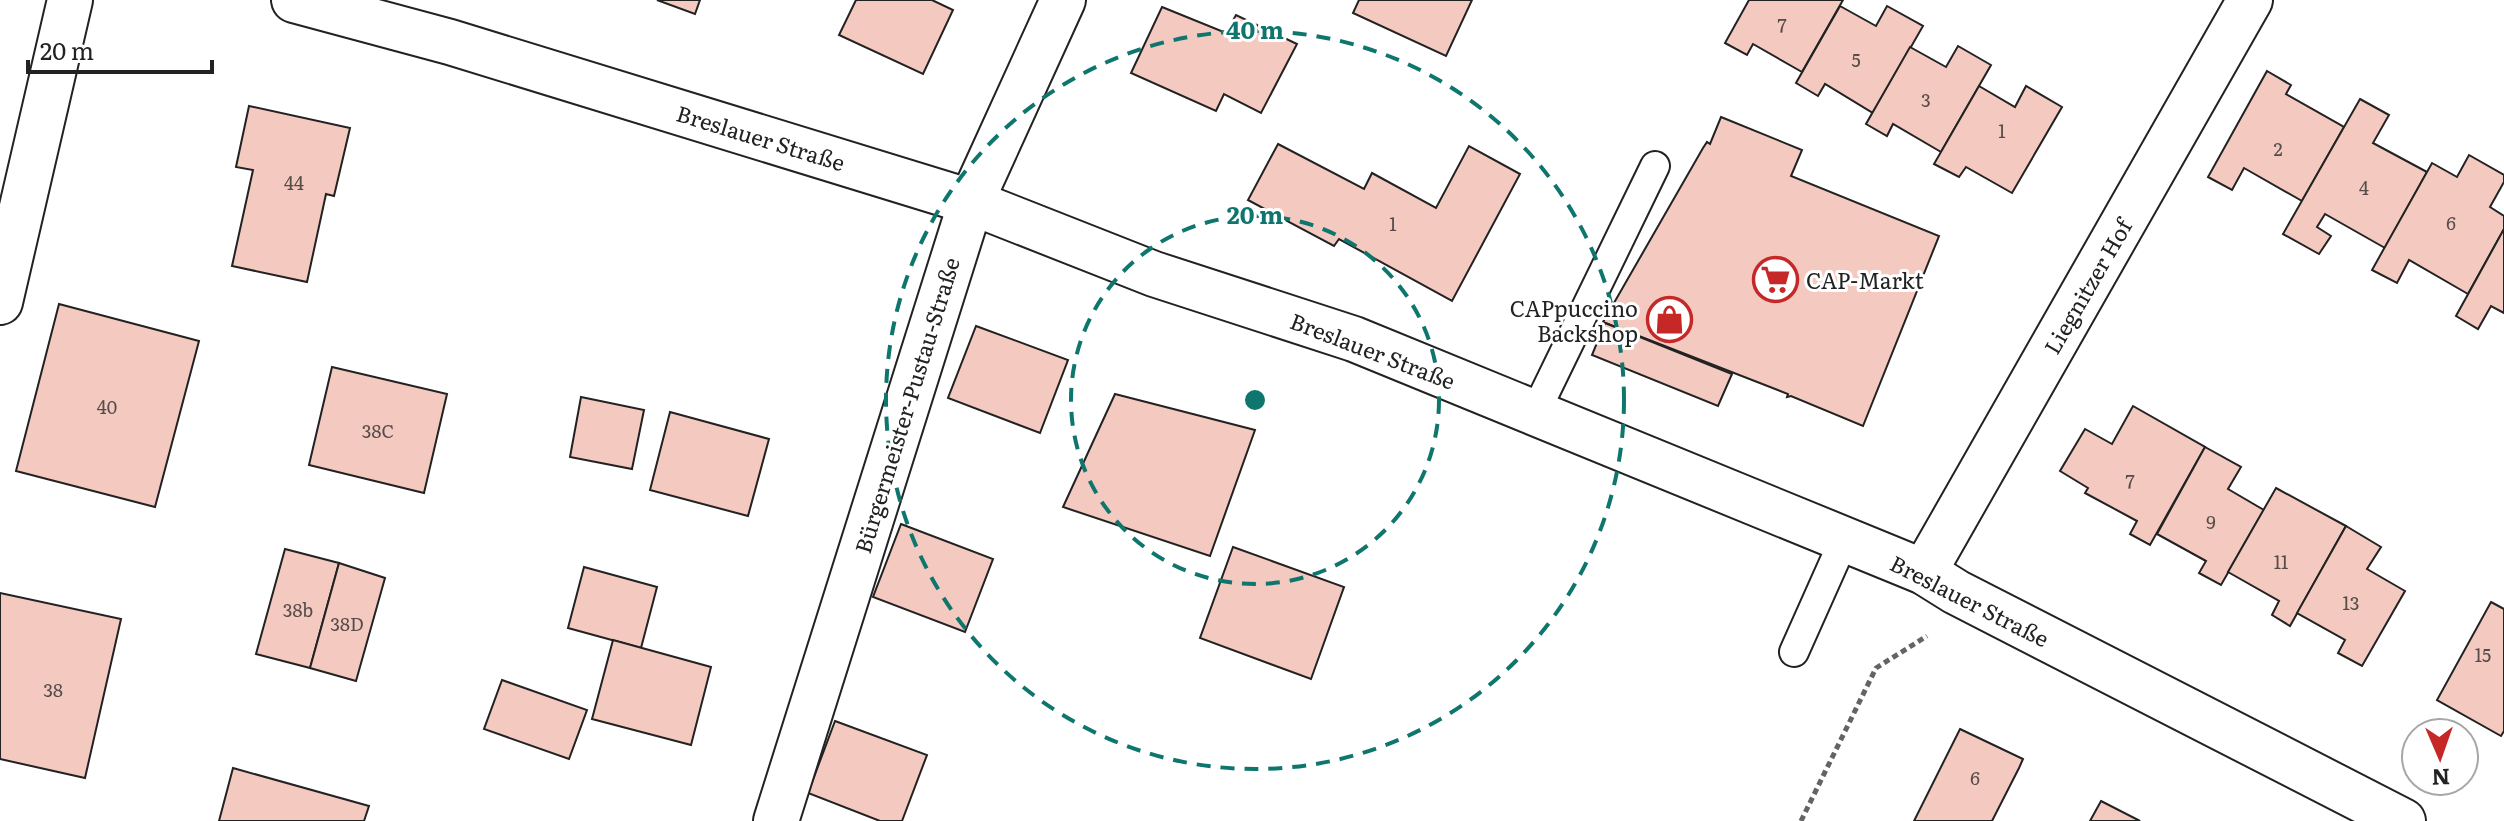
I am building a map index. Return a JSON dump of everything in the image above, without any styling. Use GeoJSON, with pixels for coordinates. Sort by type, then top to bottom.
{"type":"FeatureCollection","features":[{"type":"Feature","properties":{"kind":"street"},"geometry":{"type":"LineString","coordinates":[[0,302],[70,0]]}},
{"type":"Feature","properties":{"kind":"street","name":"Breslauer Straße"},"geometry":{"type":"LineString","coordinates":[[294,0],[450,42],[971,202],[1154,274],[1354,339],[1940,582],[2403,821]]}},
{"type":"Feature","properties":{"kind":"street","name":"Bürgermeister-Pustau-Straße"},"geometry":{"type":"LineString","coordinates":[[776,821],[971,202],[1063,0]]}},
{"type":"Feature","properties":{"kind":"street","name":"Liegnitzer Hof"},"geometry":{"type":"LineString","coordinates":[[1940,582],[2250,0]]}},
{"type":"Feature","properties":{"kind":"lane"},"geometry":{"type":"LineString","coordinates":[[1535,413],[1655,166]]}},
{"type":"Feature","properties":{"kind":"lane"},"geometry":{"type":"LineString","coordinates":[[1794,652],[1844,540]]}},
{"type":"Feature","properties":{"kind":"path"},"geometry":{"type":"LineString","coordinates":[[1801,821],[1876,668],[1926,637],[1940,582]]}},
{"type":"Feature","properties":{"kind":"building"},"geometry":{"type":"Polygon","coordinates":[[[657,0],[700,0],[695,14],[657,0]]]}},
{"type":"Feature","properties":{"kind":"building"},"geometry":{"type":"Polygon","coordinates":[[[856,0],[932,0],[953,10],[923,74],[839,35],[856,0]]]}},
{"type":"Feature","properties":{"kind":"building"},"geometry":{"type":"Polygon","coordinates":[[[1359,0],[1472,0],[1446,56],[1353,13],[1359,0]]]}},
{"type":"Feature","properties":{"kind":"building"},"geometry":{"type":"Polygon","coordinates":[[[1749,0],[1843,0],[1802,72],[1753,44],[1747,55],[1725,43],[1749,0]]]}},
{"type":"Feature","properties":{"kind":"building"},"geometry":{"type":"Polygon","coordinates":[[[1840,6],[1876,26],[1887,6],[1923,26],[1873,113],[1825,84],[1818,96],[1796,83],[1840,6]]]}},
{"type":"Feature","properties":{"kind":"building"},"geometry":{"type":"Polygon","coordinates":[[[1162,7],[1226,33],[1236,15],[1297,44],[1261,113],[1224,94],[1216,111],[1131,73],[1162,7]]]}},
{"type":"Feature","properties":{"kind":"building"},"geometry":{"type":"Polygon","coordinates":[[[1958,46],[1991,65],[1941,152],[1893,124],[1887,136],[1866,124],[1910,47],[1946,67],[1958,46]]]}},
{"type":"Feature","properties":{"kind":"building"},"geometry":{"type":"Polygon","coordinates":[[[2267,71],[2291,85],[2286,94],[2344,127],[2302,201],[2244,168],[2232,190],[2208,177],[2267,71]]]}},
{"type":"Feature","properties":{"kind":"building"},"geometry":{"type":"Polygon","coordinates":[[[1979,86],[2015,107],[2026,86],[2062,107],[2012,193],[1966,167],[1959,177],[1934,164],[1979,86]]]}},
{"type":"Feature","properties":{"kind":"building"},"geometry":{"type":"Polygon","coordinates":[[[2360,99],[2389,115],[2373,143],[2427,172],[2385,248],[2325,214],[2317,227],[2331,236],[2319,254],[2283,234],[2360,99]]]}},
{"type":"Feature","properties":{"kind":"building"},"geometry":{"type":"Polygon","coordinates":[[[249,106],[350,128],[334,196],[326,194],[307,282],[232,266],[253,170],[236,167],[249,106]]]}},
{"type":"Feature","properties":{"kind":"building","name":"CAP-Markt"},"geometry":{"type":"Polygon","coordinates":[[[1721,117],[1802,150],[1791,176],[1939,236],[1863,426],[1603,322],[1703,148],[1707,142],[1710,144],[1721,117]]]}},
{"type":"Feature","properties":{"kind":"building"},"geometry":{"type":"Polygon","coordinates":[[[1278,144],[1364,189],[1372,173],[1436,208],[1469,146],[1520,174],[1452,301],[1339,239],[1334,246],[1248,200],[1278,144]]]}},
{"type":"Feature","properties":{"kind":"building"},"geometry":{"type":"Polygon","coordinates":[[[2469,155],[2504,175],[2504,182],[2490,207],[2504,216],[2504,229],[2468,294],[2409,260],[2397,283],[2372,270],[2432,163],[2457,177],[2469,155]]]}},
{"type":"Feature","properties":{"kind":"building"},"geometry":{"type":"Polygon","coordinates":[[[2504,229],[2504,313],[2491,306],[2478,329],[2456,316],[2504,229]]]}},
{"type":"Feature","properties":{"kind":"building"},"geometry":{"type":"Polygon","coordinates":[[[59,304],[199,341],[155,507],[16,471],[59,304]]]}},
{"type":"Feature","properties":{"kind":"building"},"geometry":{"type":"Polygon","coordinates":[[[1605,323],[1732,374],[1718,406],[1592,355],[1605,323]]]}},
{"type":"Feature","properties":{"kind":"building"},"geometry":{"type":"Polygon","coordinates":[[[976,326],[1068,360],[1040,433],[948,398],[976,326]]]}},
{"type":"Feature","properties":{"kind":"building"},"geometry":{"type":"Polygon","coordinates":[[[332,367],[447,394],[424,493],[309,465],[332,367]]]}},
{"type":"Feature","properties":{"kind":"building"},"geometry":{"type":"Polygon","coordinates":[[[1115,394],[1255,430],[1210,556],[1063,507],[1115,394]]]}},
{"type":"Feature","properties":{"kind":"building"},"geometry":{"type":"Polygon","coordinates":[[[581,397],[644,410],[632,469],[570,457],[581,397]]]}},
{"type":"Feature","properties":{"kind":"building"},"geometry":{"type":"Polygon","coordinates":[[[2133,406],[2205,447],[2150,545],[2130,534],[2137,521],[2085,493],[2088,488],[2060,471],[2085,429],[2112,444],[2133,406]]]}},
{"type":"Feature","properties":{"kind":"building"},"geometry":{"type":"Polygon","coordinates":[[[670,412],[769,439],[748,516],[650,490],[670,412]]]}},
{"type":"Feature","properties":{"kind":"building"},"geometry":{"type":"Polygon","coordinates":[[[2205,447],[2241,467],[2228,489],[2264,510],[2221,585],[2199,573],[2206,561],[2157,534],[2205,447]]]}},
{"type":"Feature","properties":{"kind":"building"},"geometry":{"type":"Polygon","coordinates":[[[2276,488],[2346,526],[2290,626],[2272,615],[2279,601],[2228,572],[2276,488]]]}},
{"type":"Feature","properties":{"kind":"building"},"geometry":{"type":"Polygon","coordinates":[[[901,524],[993,559],[965,632],[873,597],[901,524]]]}},
{"type":"Feature","properties":{"kind":"building"},"geometry":{"type":"Polygon","coordinates":[[[2346,526],[2381,547],[2367,569],[2405,591],[2362,666],[2338,653],[2345,640],[2297,613],[2346,526]]]}},
{"type":"Feature","properties":{"kind":"building"},"geometry":{"type":"Polygon","coordinates":[[[1233,547],[1344,587],[1311,679],[1200,638],[1233,547]]]}},
{"type":"Feature","properties":{"kind":"building"},"geometry":{"type":"Polygon","coordinates":[[[285,549],[339,563],[310,668],[256,654],[285,549]]]}},
{"type":"Feature","properties":{"kind":"building"},"geometry":{"type":"Polygon","coordinates":[[[339,563],[385,578],[356,681],[310,668],[339,563]]]}},
{"type":"Feature","properties":{"kind":"building"},"geometry":{"type":"Polygon","coordinates":[[[584,567],[657,587],[641,648],[568,628],[584,567]]]}},
{"type":"Feature","properties":{"kind":"building"},"geometry":{"type":"Polygon","coordinates":[[[0,593],[121,619],[85,778],[0,759],[0,593]]]}},
{"type":"Feature","properties":{"kind":"building"},"geometry":{"type":"Polygon","coordinates":[[[2491,602],[2504,609],[2504,731],[2501,736],[2480,724],[2480,717],[2467,717],[2437,700],[2491,602]]]}},
{"type":"Feature","properties":{"kind":"building"},"geometry":{"type":"Polygon","coordinates":[[[613,640],[711,667],[691,745],[592,719],[613,640]]]}},
{"type":"Feature","properties":{"kind":"building"},"geometry":{"type":"Polygon","coordinates":[[[502,680],[587,710],[569,759],[484,729],[502,680]]]}},
{"type":"Feature","properties":{"kind":"building"},"geometry":{"type":"Polygon","coordinates":[[[835,721],[927,755],[902,821],[880,821],[808,793],[835,721]]]}},
{"type":"Feature","properties":{"kind":"building"},"geometry":{"type":"Polygon","coordinates":[[[1960,729],[2023,759],[2019,768],[1992,821],[1914,821],[1960,729]]]}},
{"type":"Feature","properties":{"kind":"building"},"geometry":{"type":"Polygon","coordinates":[[[233,768],[369,806],[364,821],[219,821],[233,768]]]}},
{"type":"Feature","properties":{"kind":"building"},"geometry":{"type":"Polygon","coordinates":[[[2101,801],[2140,821],[2090,821],[2101,801]]]}},
{"type":"Feature","properties":{"kind":"place","name":"CAP-Markt"},"geometry":{"type":"Point","coordinates":[1775,279]}},
{"type":"Feature","properties":{"kind":"place","name":"CAPpuccino Backshop"},"geometry":{"type":"Point","coordinates":[1669,320]}}]}
